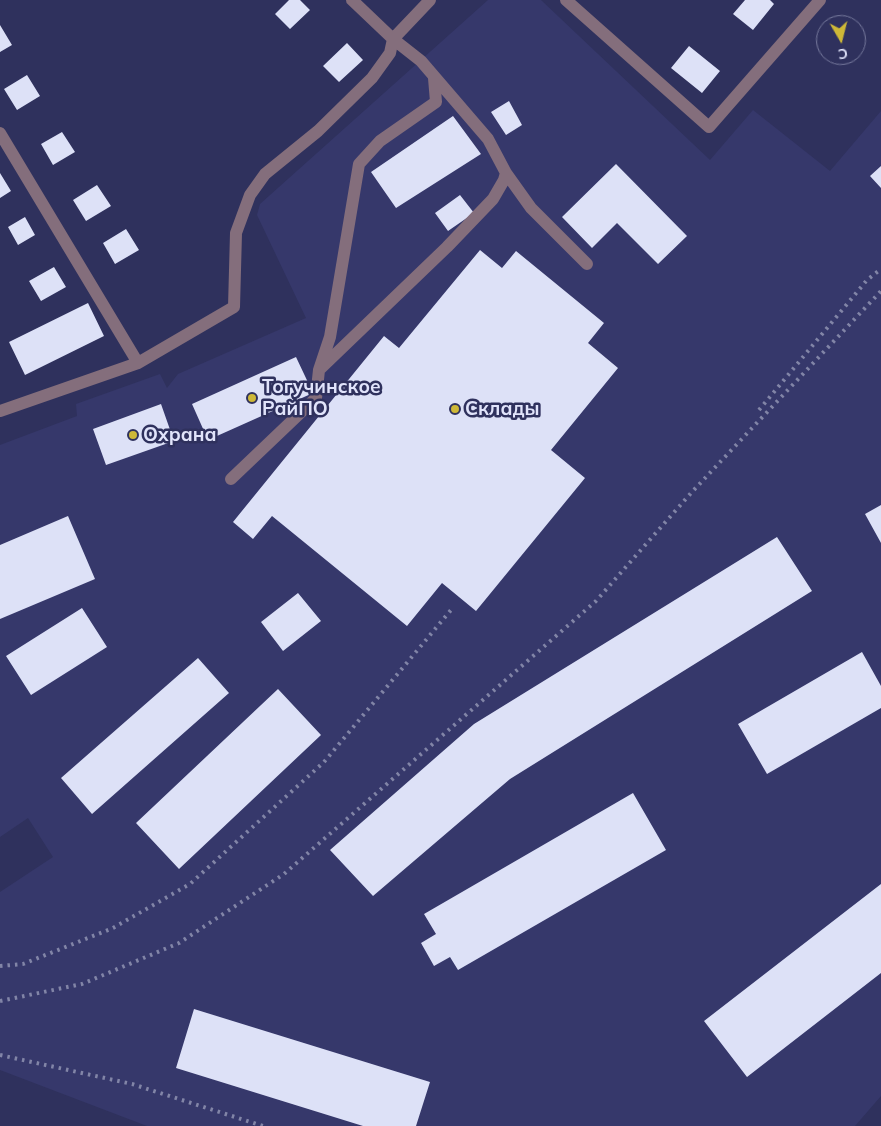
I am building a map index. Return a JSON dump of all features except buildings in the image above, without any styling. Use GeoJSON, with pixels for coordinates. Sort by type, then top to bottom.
{"type":"FeatureCollection","features":[{"type":"Feature","properties":{"kind":"street"},"geometry":{"type":"LineString","coordinates":[[352,0],[393,39],[421,60],[488,139],[506,172],[532,208],[587,264]]}},
{"type":"Feature","properties":{"kind":"street"},"geometry":{"type":"LineString","coordinates":[[0,411],[138,363],[234,307],[236,233],[250,195],[265,174],[318,131],[366,84],[390,53],[393,39],[430,0]]}},
{"type":"Feature","properties":{"kind":"street"},"geometry":{"type":"LineString","coordinates":[[566,0],[709,127],[820,0]]}},
{"type":"Feature","properties":{"kind":"street"},"geometry":{"type":"LineString","coordinates":[[231,479],[316,398],[319,370],[330,337],[359,164],[380,141],[436,102],[433,75]]}},
{"type":"Feature","properties":{"kind":"street"},"geometry":{"type":"LineString","coordinates":[[0,133],[138,363]]}},
{"type":"Feature","properties":{"kind":"street"},"geometry":{"type":"LineString","coordinates":[[319,370],[487,206],[504,180],[506,172]]}},
{"type":"Feature","properties":{"kind":"shaded area"},"geometry":{"type":"Polygon","coordinates":[[[488,0],[541,0],[710,160],[753,110],[830,171],[881,111],[881,1096],[855,1126],[147,1126],[0,1070],[0,892],[53,857],[28,818],[0,837],[0,445],[77,416],[76,404],[160,374],[167,388],[178,374],[306,318],[257,215],[260,204],[488,0]]]}},
{"type":"Feature","properties":{"kind":"railway"},"geometry":{"type":"LineString","coordinates":[[759,410],[867,280],[881,269]]}},
{"type":"Feature","properties":{"kind":"railway"},"geometry":{"type":"LineString","coordinates":[[0,1001],[82,984],[179,943],[284,874],[596,601],[691,493],[881,291]]}},
{"type":"Feature","properties":{"kind":"railway"},"geometry":{"type":"LineString","coordinates":[[0,966],[23,964],[113,928],[190,884],[324,762],[451,610]]}},
{"type":"Feature","properties":{"kind":"railway"},"geometry":{"type":"LineString","coordinates":[[0,1055],[132,1084],[263,1126]]}},
{"type":"Feature","properties":{"kind":"place","name":"Тогучинское РайПО"},"geometry":{"type":"Point","coordinates":[252,398]}},
{"type":"Feature","properties":{"kind":"place","name":"Склады"},"geometry":{"type":"Point","coordinates":[455,409]}},
{"type":"Feature","properties":{"kind":"place","name":"Охрана"},"geometry":{"type":"Point","coordinates":[133,435]}}]}
